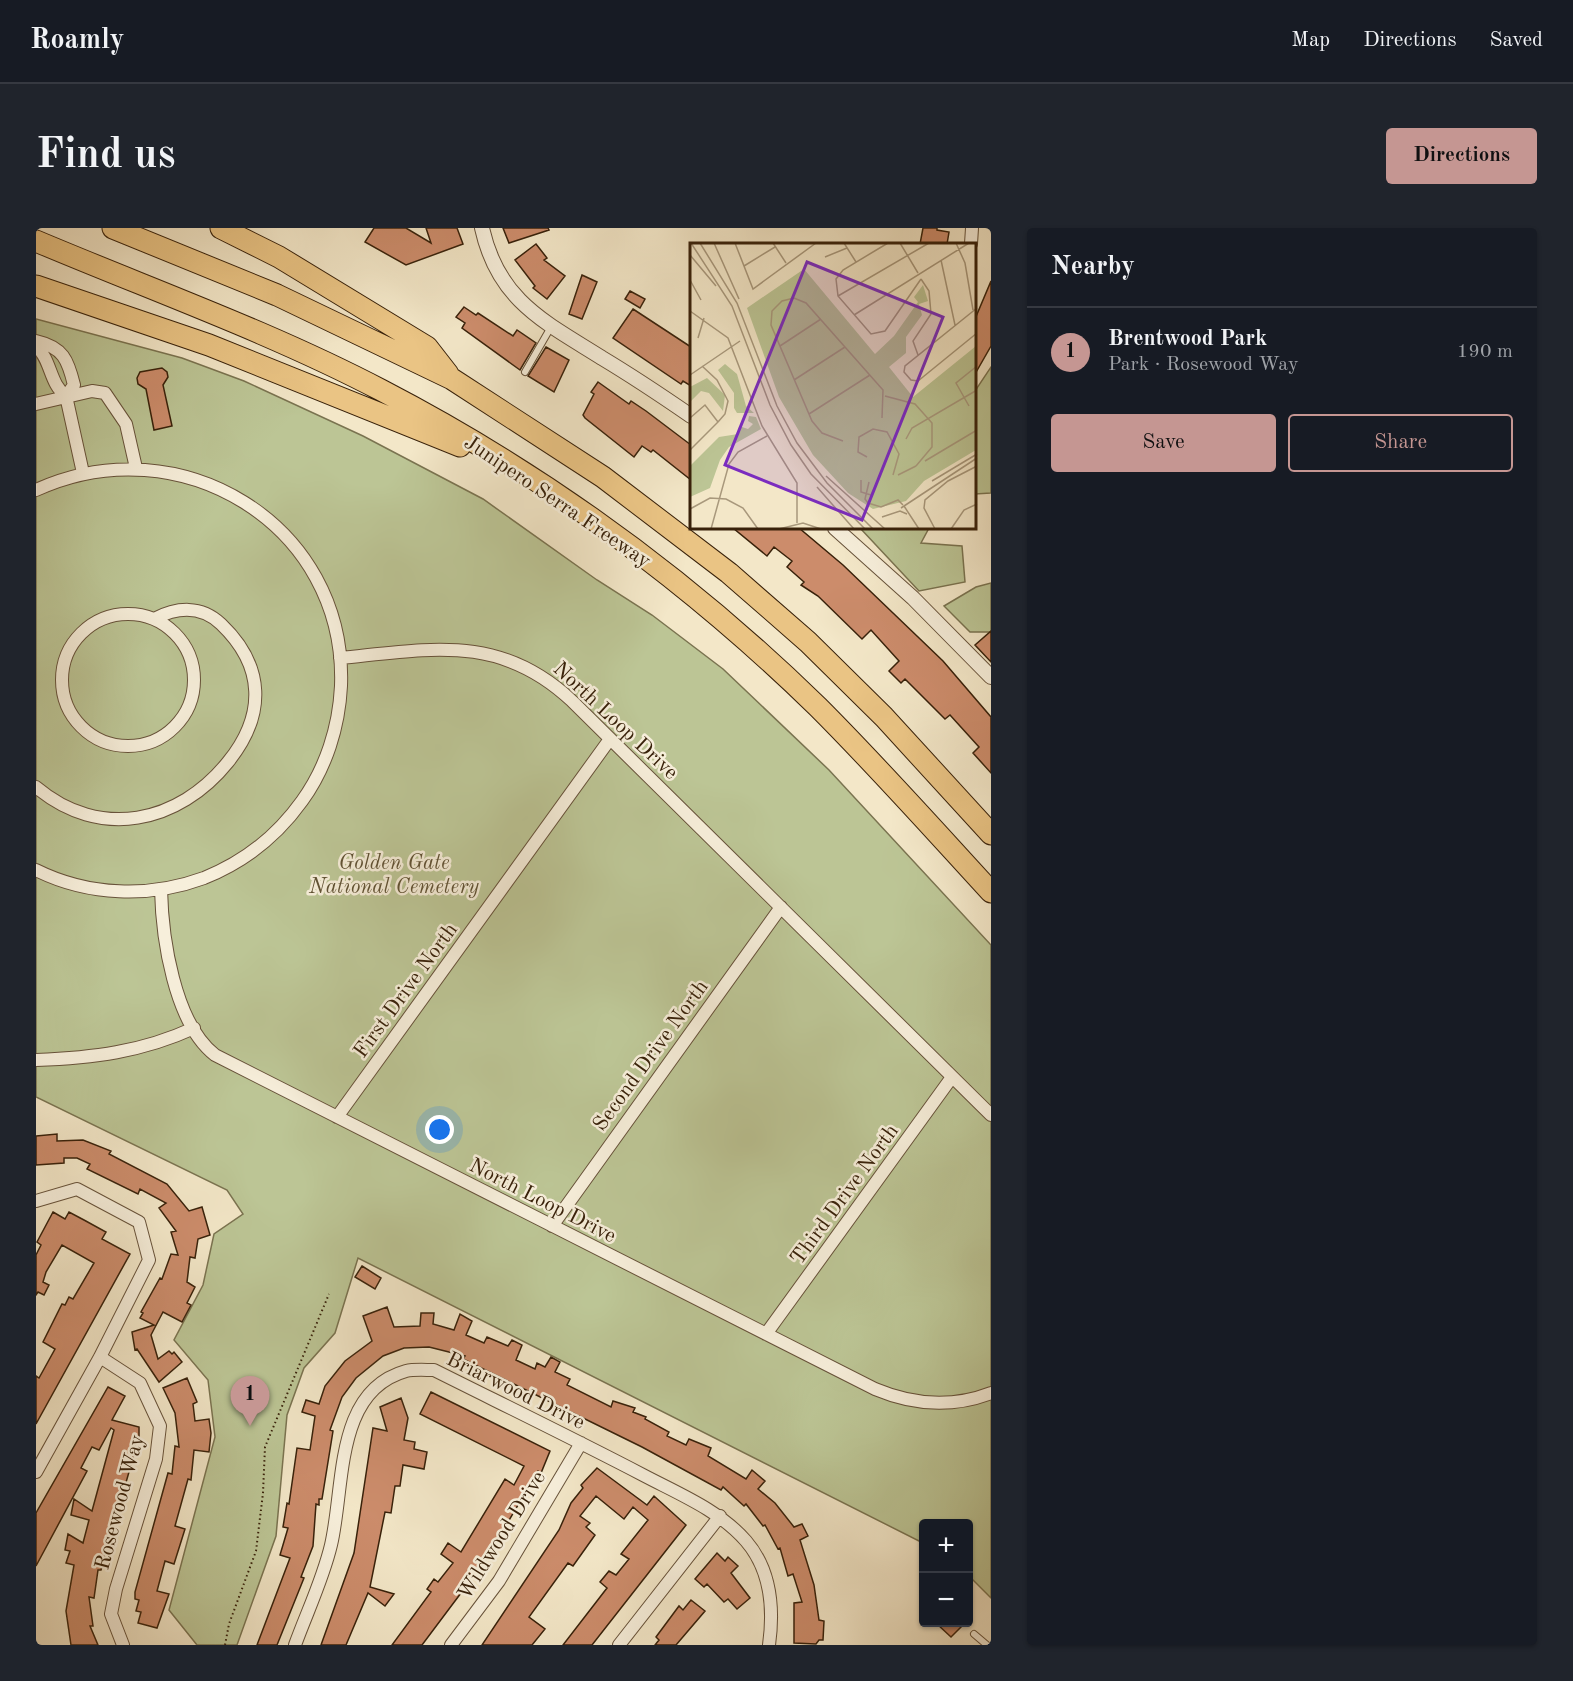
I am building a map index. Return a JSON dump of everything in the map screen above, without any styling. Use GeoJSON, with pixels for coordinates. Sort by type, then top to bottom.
{"type":"FeatureCollection","features":[{"type":"Feature","properties":{"kind":"highway","name":"Junipero Serra Freeway"},"geometry":{"type":"LineString","coordinates":[[113,228],[277,295],[452,379],[603,477],[729,573],[846,679],[991,834]]}},
{"type":"Feature","properties":{"kind":"highway"},"geometry":{"type":"LineString","coordinates":[[221,228],[286,262],[427,347],[452,379]]}},
{"type":"Feature","properties":{"kind":"highway","name":"Junipero Serra Freeway"},"geometry":{"type":"LineString","coordinates":[[36,240],[234,321],[326,362],[437,420],[522,471],[655,566],[766,659],[856,746],[991,892]]}},
{"type":"Feature","properties":{"kind":"highway"},"geometry":{"type":"LineString","coordinates":[[36,246],[72,256]]}},
{"type":"Feature","properties":{"kind":"highway"},"geometry":{"type":"LineString","coordinates":[[36,286],[236,355],[522,471]]}},
{"type":"Feature","properties":{"kind":"street"},"geometry":{"type":"LineString","coordinates":[[482,228],[490,256],[500,277],[529,311],[690,415]]}},
{"type":"Feature","properties":{"kind":"street"},"geometry":{"type":"LineString","coordinates":[[971,243],[972,228]]}},
{"type":"Feature","properties":{"kind":"street"},"geometry":{"type":"LineString","coordinates":[[36,341],[55,347],[68,359],[74,385],[66,396]]}},
{"type":"Feature","properties":{"kind":"street"},"geometry":{"type":"LineString","coordinates":[[36,346],[47,358],[56,388],[66,396],[83,473]]}},
{"type":"Feature","properties":{"kind":"street"},"geometry":{"type":"LineString","coordinates":[[36,404],[97,390],[108,396],[129,432],[136,468]]}},
{"type":"Feature","properties":{"kind":"street"},"geometry":{"type":"LineString","coordinates":[[36,490],[83,473],[136,468],[168,472],[202,481],[239,499],[269,520],[302,557],[320,587],[333,620],[340,658],[340,694],[335,730],[319,776],[297,809],[269,839],[228,866],[194,881],[160,889],[112,891],[36,872]]}},
{"type":"Feature","properties":{"kind":"street"},"geometry":{"type":"LineString","coordinates":[[837,530],[913,598],[991,677]]}},
{"type":"Feature","properties":{"kind":"street"},"geometry":{"type":"LineString","coordinates":[[36,787],[60,804],[94,816],[127,819],[148,816],[170,809],[197,794],[237,751],[248,734],[255,707],[254,677],[242,651],[223,626],[207,614],[183,609],[154,619],[129,614],[103,619],[82,634],[68,655],[63,680],[68,705],[82,726],[104,741],[130,745],[154,740],[176,725],[189,704],[194,679],[189,654],[175,633],[154,619]]}},
{"type":"Feature","properties":{"kind":"street","name":"North Loop Drive"},"geometry":{"type":"LineString","coordinates":[[340,658],[448,648],[495,655],[528,668],[548,680],[991,1115]]}},
{"type":"Feature","properties":{"kind":"street","name":"First Drive North"},"geometry":{"type":"LineString","coordinates":[[337,1117],[610,739]]}},
{"type":"Feature","properties":{"kind":"street","name":"North Loop Drive"},"geometry":{"type":"LineString","coordinates":[[160,889],[168,959],[180,997],[194,1028],[206,1047],[215,1055],[875,1389],[908,1400],[958,1402],[991,1393]]}},
{"type":"Feature","properties":{"kind":"street","name":"Second Drive North"},"geometry":{"type":"LineString","coordinates":[[552,1226],[781,907]]}},
{"type":"Feature","properties":{"kind":"street"},"geometry":{"type":"LineString","coordinates":[[36,1060],[129,1052],[163,1042],[194,1028]]}},
{"type":"Feature","properties":{"kind":"street","name":"Third Drive North"},"geometry":{"type":"LineString","coordinates":[[766,1334],[952,1077]]}},
{"type":"Feature","properties":{"kind":"street"},"geometry":{"type":"LineString","coordinates":[[36,1201],[78,1189],[139,1222],[149,1260],[100,1357],[36,1472]]}},
{"type":"Feature","properties":{"kind":"street","name":"Rosewood Way"},"geometry":{"type":"LineString","coordinates":[[100,1357],[140,1383],[160,1426],[156,1459],[112,1608],[111,1614],[123,1645]]}},
{"type":"Feature","properties":{"kind":"street","name":"Briarwood Drive"},"geometry":{"type":"LineString","coordinates":[[295,1645],[331,1546],[351,1423],[363,1399],[383,1381],[408,1370],[434,1371],[581,1443],[720,1516],[747,1543],[766,1576],[774,1615],[770,1645]]}},
{"type":"Feature","properties":{"kind":"street","name":"Wildwood Drive"},"geometry":{"type":"LineString","coordinates":[[451,1645],[500,1581],[581,1443]]}},
{"type":"Feature","properties":{"kind":"street"},"geometry":{"type":"LineString","coordinates":[[619,1645],[720,1516]]}},
{"type":"Feature","properties":{"kind":"lane"},"geometry":{"type":"LineString","coordinates":[[525,372],[551,327]]}},
{"type":"Feature","properties":{"kind":"lane"},"geometry":{"type":"LineString","coordinates":[[974,1634],[987,1645]]}},
{"type":"Feature","properties":{"kind":"path"},"geometry":{"type":"LineString","coordinates":[[225,1645],[229,1624],[256,1551],[263,1493],[265,1447],[329,1294]]}},
{"type":"Feature","properties":{"kind":"green space","name":"Golden Gate National Cemetery"},"geometry":{"type":"Polygon","coordinates":[[[36,319],[182,358],[244,381],[363,436],[483,499],[597,580],[652,615],[723,669],[829,770],[991,945],[991,1598],[973,1580],[973,1519],[919,1519],[919,1541],[358,1258],[335,1333],[304,1368],[287,1415],[276,1536],[237,1645],[197,1645],[169,1610],[215,1437],[208,1380],[174,1340],[203,1285],[214,1234],[243,1214],[227,1190],[36,1097],[36,319]]]}},
{"type":"Feature","properties":{"kind":"green space"},"geometry":{"type":"Polygon","coordinates":[[[991,367],[991,493],[976,494],[976,390],[991,367]]]}},
{"type":"Feature","properties":{"kind":"green space"},"geometry":{"type":"Polygon","coordinates":[[[862,530],[928,530],[921,543],[962,546],[965,582],[919,591],[862,530]]]}},
{"type":"Feature","properties":{"kind":"green space"},"geometry":{"type":"Polygon","coordinates":[[[991,583],[991,632],[970,632],[944,606],[976,587],[991,583]]]}},
{"type":"Feature","properties":{"kind":"building"},"geometry":{"type":"Polygon","coordinates":[[[374,228],[406,228],[431,243],[426,228],[457,228],[463,244],[406,265],[365,242],[374,228]]]}},
{"type":"Feature","properties":{"kind":"building"},"geometry":{"type":"Polygon","coordinates":[[[503,228],[548,228],[549,230],[509,243],[503,228]]]}},
{"type":"Feature","properties":{"kind":"building"},"geometry":{"type":"Polygon","coordinates":[[[923,228],[937,228],[937,230],[949,232],[947,243],[920,243],[923,228]]]}},
{"type":"Feature","properties":{"kind":"building"},"geometry":{"type":"Polygon","coordinates":[[[536,244],[547,258],[544,260],[565,276],[547,299],[533,288],[535,286],[515,260],[536,244]]]}},
{"type":"Feature","properties":{"kind":"building"},"geometry":{"type":"Polygon","coordinates":[[[582,275],[597,282],[582,319],[569,314],[582,275]]]}},
{"type":"Feature","properties":{"kind":"building"},"geometry":{"type":"Polygon","coordinates":[[[991,281],[991,346],[976,372],[976,317],[991,281]]]}},
{"type":"Feature","properties":{"kind":"building"},"geometry":{"type":"Polygon","coordinates":[[[630,291],[645,299],[640,308],[625,299],[630,291]]]}},
{"type":"Feature","properties":{"kind":"building"},"geometry":{"type":"Polygon","coordinates":[[[464,307],[476,315],[478,313],[513,336],[517,330],[536,343],[520,370],[462,328],[465,323],[456,317],[464,307]]]}},
{"type":"Feature","properties":{"kind":"building"},"geometry":{"type":"Polygon","coordinates":[[[633,309],[690,346],[690,385],[683,381],[681,384],[613,338],[633,309]]]}},
{"type":"Feature","properties":{"kind":"building"},"geometry":{"type":"Polygon","coordinates":[[[546,347],[569,360],[554,392],[528,376],[546,347]]]}},
{"type":"Feature","properties":{"kind":"building"},"geometry":{"type":"Polygon","coordinates":[[[162,368],[167,372],[168,377],[163,385],[172,426],[154,430],[146,389],[138,384],[137,378],[140,372],[162,368]]]}},
{"type":"Feature","properties":{"kind":"building"},"geometry":{"type":"Polygon","coordinates":[[[598,382],[629,404],[631,401],[646,411],[690,444],[690,479],[653,450],[651,452],[642,446],[634,457],[585,418],[583,415],[594,394],[591,392],[598,382]]]}},
{"type":"Feature","properties":{"kind":"building"},"geometry":{"type":"Polygon","coordinates":[[[735,530],[801,530],[843,565],[943,661],[991,717],[991,773],[973,753],[979,747],[950,715],[945,719],[905,679],[901,683],[889,671],[899,661],[871,630],[862,639],[818,596],[801,585],[804,582],[787,567],[792,561],[774,547],[767,556],[735,530]]]}},
{"type":"Feature","properties":{"kind":"building"},"geometry":{"type":"Polygon","coordinates":[[[991,631],[991,662],[975,645],[991,631]]]}},
{"type":"Feature","properties":{"kind":"building"},"geometry":{"type":"Polygon","coordinates":[[[57,1134],[57,1141],[83,1140],[111,1151],[109,1154],[167,1184],[189,1211],[202,1207],[210,1235],[198,1239],[195,1258],[190,1257],[187,1282],[195,1287],[187,1303],[191,1305],[182,1322],[163,1312],[151,1335],[158,1359],[169,1351],[172,1354],[174,1352],[182,1362],[159,1382],[137,1349],[135,1350],[132,1332],[154,1325],[140,1318],[143,1313],[141,1312],[160,1278],[162,1279],[171,1254],[178,1255],[171,1232],[176,1231],[159,1208],[166,1203],[140,1189],[138,1194],[87,1169],[90,1164],[77,1158],[64,1158],[64,1163],[36,1165],[36,1136],[57,1134]]]}},
{"type":"Feature","properties":{"kind":"building"},"geometry":{"type":"Polygon","coordinates":[[[53,1212],[65,1219],[69,1212],[106,1232],[102,1239],[130,1254],[36,1424],[36,1376],[39,1378],[55,1349],[43,1342],[62,1304],[65,1305],[69,1297],[73,1299],[94,1263],[62,1245],[46,1272],[43,1282],[49,1285],[44,1295],[38,1292],[36,1295],[36,1255],[41,1245],[37,1242],[53,1212]]]}},
{"type":"Feature","properties":{"kind":"building"},"geometry":{"type":"Polygon","coordinates":[[[362,1266],[381,1278],[375,1289],[355,1277],[362,1266]]]}},
{"type":"Feature","properties":{"kind":"building"},"geometry":{"type":"Polygon","coordinates":[[[387,1307],[394,1327],[420,1326],[421,1313],[434,1313],[433,1324],[454,1330],[460,1314],[472,1321],[466,1335],[484,1343],[487,1337],[508,1346],[512,1340],[522,1345],[516,1360],[535,1369],[537,1363],[545,1367],[551,1357],[560,1362],[555,1372],[570,1379],[567,1385],[611,1407],[613,1401],[635,1408],[633,1412],[646,1417],[645,1419],[669,1432],[667,1436],[686,1445],[689,1439],[711,1448],[708,1456],[746,1479],[752,1470],[765,1481],[758,1489],[775,1503],[794,1527],[802,1524],[808,1536],[800,1540],[814,1585],[819,1620],[824,1621],[823,1640],[819,1640],[816,1644],[794,1643],[794,1603],[802,1602],[793,1574],[788,1576],[780,1548],[778,1549],[765,1525],[763,1526],[746,1504],[744,1506],[723,1487],[721,1490],[642,1447],[463,1359],[465,1356],[429,1347],[404,1348],[383,1356],[356,1378],[342,1397],[330,1430],[333,1431],[322,1499],[319,1499],[319,1505],[316,1504],[313,1546],[301,1577],[304,1578],[277,1645],[257,1645],[290,1558],[280,1555],[288,1528],[283,1527],[287,1503],[289,1504],[297,1448],[310,1450],[315,1416],[302,1412],[306,1400],[319,1404],[325,1386],[345,1361],[372,1341],[363,1316],[387,1307]]]}},
{"type":"Feature","properties":{"kind":"building"},"geometry":{"type":"Polygon","coordinates":[[[187,1378],[197,1402],[193,1404],[195,1421],[209,1419],[211,1433],[209,1452],[194,1450],[191,1480],[188,1479],[175,1526],[185,1529],[174,1564],[165,1561],[157,1591],[169,1594],[157,1628],[138,1623],[141,1612],[136,1611],[139,1600],[135,1599],[135,1592],[168,1473],[172,1474],[175,1446],[179,1447],[175,1413],[163,1388],[187,1378]]]}},
{"type":"Feature","properties":{"kind":"building"},"geometry":{"type":"Polygon","coordinates":[[[108,1387],[125,1396],[112,1420],[139,1427],[139,1437],[101,1570],[98,1570],[94,1598],[89,1597],[93,1626],[90,1626],[98,1645],[71,1645],[66,1611],[74,1565],[66,1563],[70,1551],[65,1550],[68,1534],[83,1543],[89,1520],[71,1515],[74,1499],[92,1511],[114,1430],[111,1428],[99,1450],[92,1447],[81,1468],[87,1471],[36,1566],[36,1513],[108,1387]]]}},
{"type":"Feature","properties":{"kind":"building"},"geometry":{"type":"Polygon","coordinates":[[[431,1392],[550,1451],[541,1473],[538,1471],[485,1561],[422,1645],[392,1645],[431,1592],[427,1589],[434,1579],[438,1582],[453,1563],[441,1554],[448,1543],[461,1552],[505,1479],[514,1485],[524,1466],[420,1414],[431,1392]]]}},
{"type":"Feature","properties":{"kind":"building"},"geometry":{"type":"Polygon","coordinates":[[[401,1398],[408,1418],[404,1440],[415,1442],[414,1449],[427,1452],[424,1469],[403,1465],[400,1486],[395,1486],[391,1513],[385,1512],[370,1587],[394,1594],[385,1606],[368,1593],[346,1645],[321,1645],[354,1553],[373,1428],[387,1431],[380,1407],[401,1398]]]}},
{"type":"Feature","properties":{"kind":"building"},"geometry":{"type":"Polygon","coordinates":[[[597,1468],[647,1505],[654,1496],[686,1525],[592,1645],[563,1645],[607,1588],[600,1582],[609,1571],[616,1575],[629,1559],[621,1554],[648,1520],[633,1507],[624,1519],[596,1496],[580,1516],[590,1523],[586,1527],[595,1535],[573,1566],[568,1563],[529,1617],[545,1629],[532,1645],[482,1645],[559,1530],[571,1503],[583,1488],[581,1485],[597,1468]]]}},
{"type":"Feature","properties":{"kind":"building"},"geometry":{"type":"Polygon","coordinates":[[[717,1553],[725,1561],[728,1557],[738,1566],[731,1573],[750,1598],[737,1609],[728,1599],[724,1602],[707,1584],[704,1587],[695,1579],[717,1553]]]}},
{"type":"Feature","properties":{"kind":"building"},"geometry":{"type":"Polygon","coordinates":[[[691,1600],[705,1611],[676,1645],[655,1645],[659,1640],[656,1637],[679,1606],[683,1610],[691,1600]]]}},
{"type":"Feature","properties":{"kind":"building"},"geometry":{"type":"Polygon","coordinates":[[[940,1627],[961,1627],[951,1637],[940,1627]]]}},
{"type":"Feature","properties":{"kind":"place","name":"Brentwood Park"},"geometry":{"type":"Point","coordinates":[250,1426]}}]}
